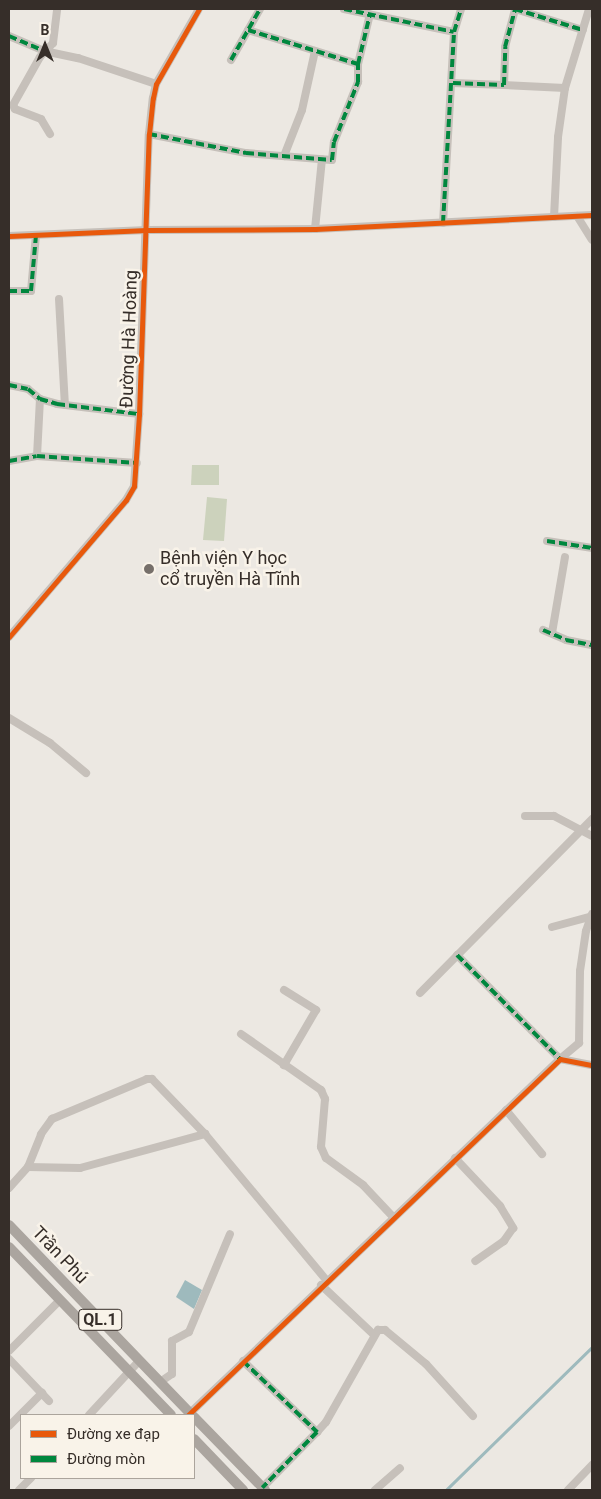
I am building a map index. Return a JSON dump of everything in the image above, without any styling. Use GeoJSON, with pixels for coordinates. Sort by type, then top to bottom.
{"type":"FeatureCollection","features":[{"type":"Feature","properties":{"kind":"main road","name":"Trần Phú"},"geometry":{"type":"LineString","coordinates":[[9,1225],[190,1414]]}},
{"type":"Feature","properties":{"kind":"main road","name":"Trần Phú"},"geometry":{"type":"LineString","coordinates":[[9,1247],[170,1414]]}},
{"type":"Feature","properties":{"kind":"main road","name":"Trần Phú"},"geometry":{"type":"LineString","coordinates":[[195,1419],[263,1489]]}},
{"type":"Feature","properties":{"kind":"main road"},"geometry":{"type":"LineString","coordinates":[[195,1440],[243,1490]]}},
{"type":"Feature","properties":{"kind":"street"},"geometry":{"type":"LineString","coordinates":[[50,134],[41,119],[15,109],[14,105],[44,51],[52,43],[57,9]]}},
{"type":"Feature","properties":{"kind":"street","name":"Đường Hà Hoàng"},"geometry":{"type":"LineString","coordinates":[[9,637],[126,500],[134,486],[147,230],[149,134],[156,84],[199,9]]}},
{"type":"Feature","properties":{"kind":"street"},"geometry":{"type":"LineString","coordinates":[[231,60],[260,9]]}},
{"type":"Feature","properties":{"kind":"street"},"geometry":{"type":"LineString","coordinates":[[345,9],[454,32]]}},
{"type":"Feature","properties":{"kind":"street"},"geometry":{"type":"LineString","coordinates":[[444,223],[453,83],[454,32],[461,9]]}},
{"type":"Feature","properties":{"kind":"street"},"geometry":{"type":"LineString","coordinates":[[504,85],[505,47],[515,9],[583,30]]}},
{"type":"Feature","properties":{"kind":"street"},"geometry":{"type":"LineString","coordinates":[[554,217],[558,136],[565,88],[590,13]]}},
{"type":"Feature","properties":{"kind":"street"},"geometry":{"type":"LineString","coordinates":[[149,134],[246,153],[332,160],[334,142],[358,82],[358,64],[370,14]]}},
{"type":"Feature","properties":{"kind":"street"},"geometry":{"type":"LineString","coordinates":[[248,30],[358,64]]}},
{"type":"Feature","properties":{"kind":"street"},"geometry":{"type":"LineString","coordinates":[[9,36],[44,51],[78,58],[156,84]]}},
{"type":"Feature","properties":{"kind":"street"},"geometry":{"type":"LineString","coordinates":[[284,156],[302,110],[315,51]]}},
{"type":"Feature","properties":{"kind":"street"},"geometry":{"type":"LineString","coordinates":[[453,83],[565,88]]}},
{"type":"Feature","properties":{"kind":"street"},"geometry":{"type":"LineString","coordinates":[[315,229],[322,160]]}},
{"type":"Feature","properties":{"kind":"street"},"geometry":{"type":"LineString","coordinates":[[9,236],[147,230],[315,229],[592,215]]}},
{"type":"Feature","properties":{"kind":"street"},"geometry":{"type":"LineString","coordinates":[[578,216],[592,240]]}},
{"type":"Feature","properties":{"kind":"street"},"geometry":{"type":"LineString","coordinates":[[9,291],[31,290],[36,235]]}},
{"type":"Feature","properties":{"kind":"street"},"geometry":{"type":"LineString","coordinates":[[59,299],[65,405]]}},
{"type":"Feature","properties":{"kind":"street"},"geometry":{"type":"LineString","coordinates":[[9,385],[28,389],[40,400],[139,414]]}},
{"type":"Feature","properties":{"kind":"street"},"geometry":{"type":"LineString","coordinates":[[37,456],[40,400]]}},
{"type":"Feature","properties":{"kind":"street"},"geometry":{"type":"LineString","coordinates":[[9,462],[37,456],[136,463]]}},
{"type":"Feature","properties":{"kind":"street"},"geometry":{"type":"LineString","coordinates":[[548,541],[592,548]]}},
{"type":"Feature","properties":{"kind":"street"},"geometry":{"type":"LineString","coordinates":[[552,633],[565,557]]}},
{"type":"Feature","properties":{"kind":"street"},"geometry":{"type":"LineString","coordinates":[[543,630],[592,645]]}},
{"type":"Feature","properties":{"kind":"street"},"geometry":{"type":"LineString","coordinates":[[10,721],[50,743],[86,773]]}},
{"type":"Feature","properties":{"kind":"street"},"geometry":{"type":"LineString","coordinates":[[525,816],[554,816],[582,829],[592,836]]}},
{"type":"Feature","properties":{"kind":"street"},"geometry":{"type":"LineString","coordinates":[[420,993],[592,819]]}},
{"type":"Feature","properties":{"kind":"street"},"geometry":{"type":"LineString","coordinates":[[192,1414],[243,1360],[324,1282],[578,1043],[580,971],[591,916],[552,927]]}},
{"type":"Feature","properties":{"kind":"street"},"geometry":{"type":"LineString","coordinates":[[457,955],[560,1058],[592,1065]]}},
{"type":"Feature","properties":{"kind":"street"},"geometry":{"type":"LineString","coordinates":[[284,990],[316,1010],[284,1065]]}},
{"type":"Feature","properties":{"kind":"street"},"geometry":{"type":"LineString","coordinates":[[241,1034],[323,1094],[321,1147],[326,1158],[363,1185],[393,1217]]}},
{"type":"Feature","properties":{"kind":"street"},"geometry":{"type":"LineString","coordinates":[[9,1188],[28,1167],[41,1134],[52,1119],[147,1079],[152,1079],[205,1134],[324,1282],[372,1334]]}},
{"type":"Feature","properties":{"kind":"street"},"geometry":{"type":"LineString","coordinates":[[506,1110],[542,1154]]}},
{"type":"Feature","properties":{"kind":"street"},"geometry":{"type":"LineString","coordinates":[[28,1167],[80,1168],[205,1134]]}},
{"type":"Feature","properties":{"kind":"street"},"geometry":{"type":"LineString","coordinates":[[455,1158],[500,1206],[514,1228],[504,1241],[475,1261]]}},
{"type":"Feature","properties":{"kind":"street"},"geometry":{"type":"LineString","coordinates":[[160,1382],[172,1374],[172,1342],[189,1332],[230,1234]]}},
{"type":"Feature","properties":{"kind":"street"},"geometry":{"type":"LineString","coordinates":[[9,1351],[60,1300]]}},
{"type":"Feature","properties":{"kind":"street"},"geometry":{"type":"LineString","coordinates":[[263,1489],[326,1422],[372,1334],[378,1330],[385,1330],[426,1364],[474,1416]]}},
{"type":"Feature","properties":{"kind":"street"},"geometry":{"type":"LineString","coordinates":[[9,1359],[49,1400]]}},
{"type":"Feature","properties":{"kind":"street"},"geometry":{"type":"LineString","coordinates":[[89,1414],[139,1360]]}},
{"type":"Feature","properties":{"kind":"street"},"geometry":{"type":"LineString","coordinates":[[243,1360],[317,1432]]}},
{"type":"Feature","properties":{"kind":"street"},"geometry":{"type":"LineString","coordinates":[[21,1414],[42,1393]]}},
{"type":"Feature","properties":{"kind":"street"},"geometry":{"type":"LineString","coordinates":[[94,1409],[99,1414]]}},
{"type":"Feature","properties":{"kind":"street"},"geometry":{"type":"LineString","coordinates":[[9,1426],[20,1415]]}},
{"type":"Feature","properties":{"kind":"street"},"geometry":{"type":"LineString","coordinates":[[568,1490],[592,1465]]}},
{"type":"Feature","properties":{"kind":"street"},"geometry":{"type":"LineString","coordinates":[[376,1490],[400,1468]]}},
{"type":"Feature","properties":{"kind":"street"},"geometry":{"type":"LineString","coordinates":[[19,1490],[30,1479]]}},
{"type":"Feature","properties":{"kind":"green space"},"geometry":{"type":"Polygon","coordinates":[[[192,465],[219,465],[219,485],[191,485],[192,465]]]}},
{"type":"Feature","properties":{"kind":"green space"},"geometry":{"type":"Polygon","coordinates":[[[207,497],[227,499],[224,541],[203,540],[207,497]]]}},
{"type":"Feature","properties":{"kind":"water"},"geometry":{"type":"Polygon","coordinates":[[[185,1280],[202,1290],[194,1309],[176,1297],[185,1280]]]}},
{"type":"Feature","properties":{"kind":"waterway"},"geometry":{"type":"LineString","coordinates":[[446,1490],[592,1347]]}},
{"type":"Feature","properties":{"kind":"marked path"},"geometry":{"type":"LineString","coordinates":[[231,60],[260,9]]}},
{"type":"Feature","properties":{"kind":"marked path"},"geometry":{"type":"LineString","coordinates":[[344,9],[454,32]]}},
{"type":"Feature","properties":{"kind":"marked path"},"geometry":{"type":"LineString","coordinates":[[443,223],[454,32],[461,9]]}},
{"type":"Feature","properties":{"kind":"marked path"},"geometry":{"type":"LineString","coordinates":[[453,83],[504,85],[505,47],[515,9],[583,30]]}},
{"type":"Feature","properties":{"kind":"marked path"},"geometry":{"type":"LineString","coordinates":[[248,30],[358,64],[370,14]]}},
{"type":"Feature","properties":{"kind":"marked path"},"geometry":{"type":"LineString","coordinates":[[9,36],[44,51]]}},
{"type":"Feature","properties":{"kind":"marked path"},"geometry":{"type":"LineString","coordinates":[[149,134],[246,153],[332,160],[334,142],[358,82],[358,64]]}},
{"type":"Feature","properties":{"kind":"marked path"},"geometry":{"type":"LineString","coordinates":[[9,291],[31,291],[36,235]]}},
{"type":"Feature","properties":{"kind":"marked path"},"geometry":{"type":"LineString","coordinates":[[9,385],[28,389],[40,399],[57,404],[139,414]]}},
{"type":"Feature","properties":{"kind":"marked path"},"geometry":{"type":"LineString","coordinates":[[9,461],[37,456],[137,463]]}},
{"type":"Feature","properties":{"kind":"marked path"},"geometry":{"type":"LineString","coordinates":[[547,541],[592,548]]}},
{"type":"Feature","properties":{"kind":"marked path"},"geometry":{"type":"LineString","coordinates":[[543,630],[566,640],[592,645]]}},
{"type":"Feature","properties":{"kind":"marked path"},"geometry":{"type":"LineString","coordinates":[[457,955],[560,1059]]}},
{"type":"Feature","properties":{"kind":"marked path"},"geometry":{"type":"LineString","coordinates":[[243,1361],[317,1432],[262,1488]]}},
{"type":"Feature","properties":{"kind":"cycle path"},"geometry":{"type":"LineString","coordinates":[[9,637],[126,500],[134,486],[139,414],[149,134],[153,98],[156,84],[199,9]]}},
{"type":"Feature","properties":{"kind":"cycle path"},"geometry":{"type":"LineString","coordinates":[[9,236],[147,230],[315,229],[592,215]]}},
{"type":"Feature","properties":{"kind":"cycle path"},"geometry":{"type":"LineString","coordinates":[[189,1414],[560,1059],[592,1065]]}},
{"type":"Feature","properties":{"kind":"place","name":"Bệnh viện Y học cổ truyền Hà Tĩnh"},"geometry":{"type":"Point","coordinates":[149,569]}}]}
